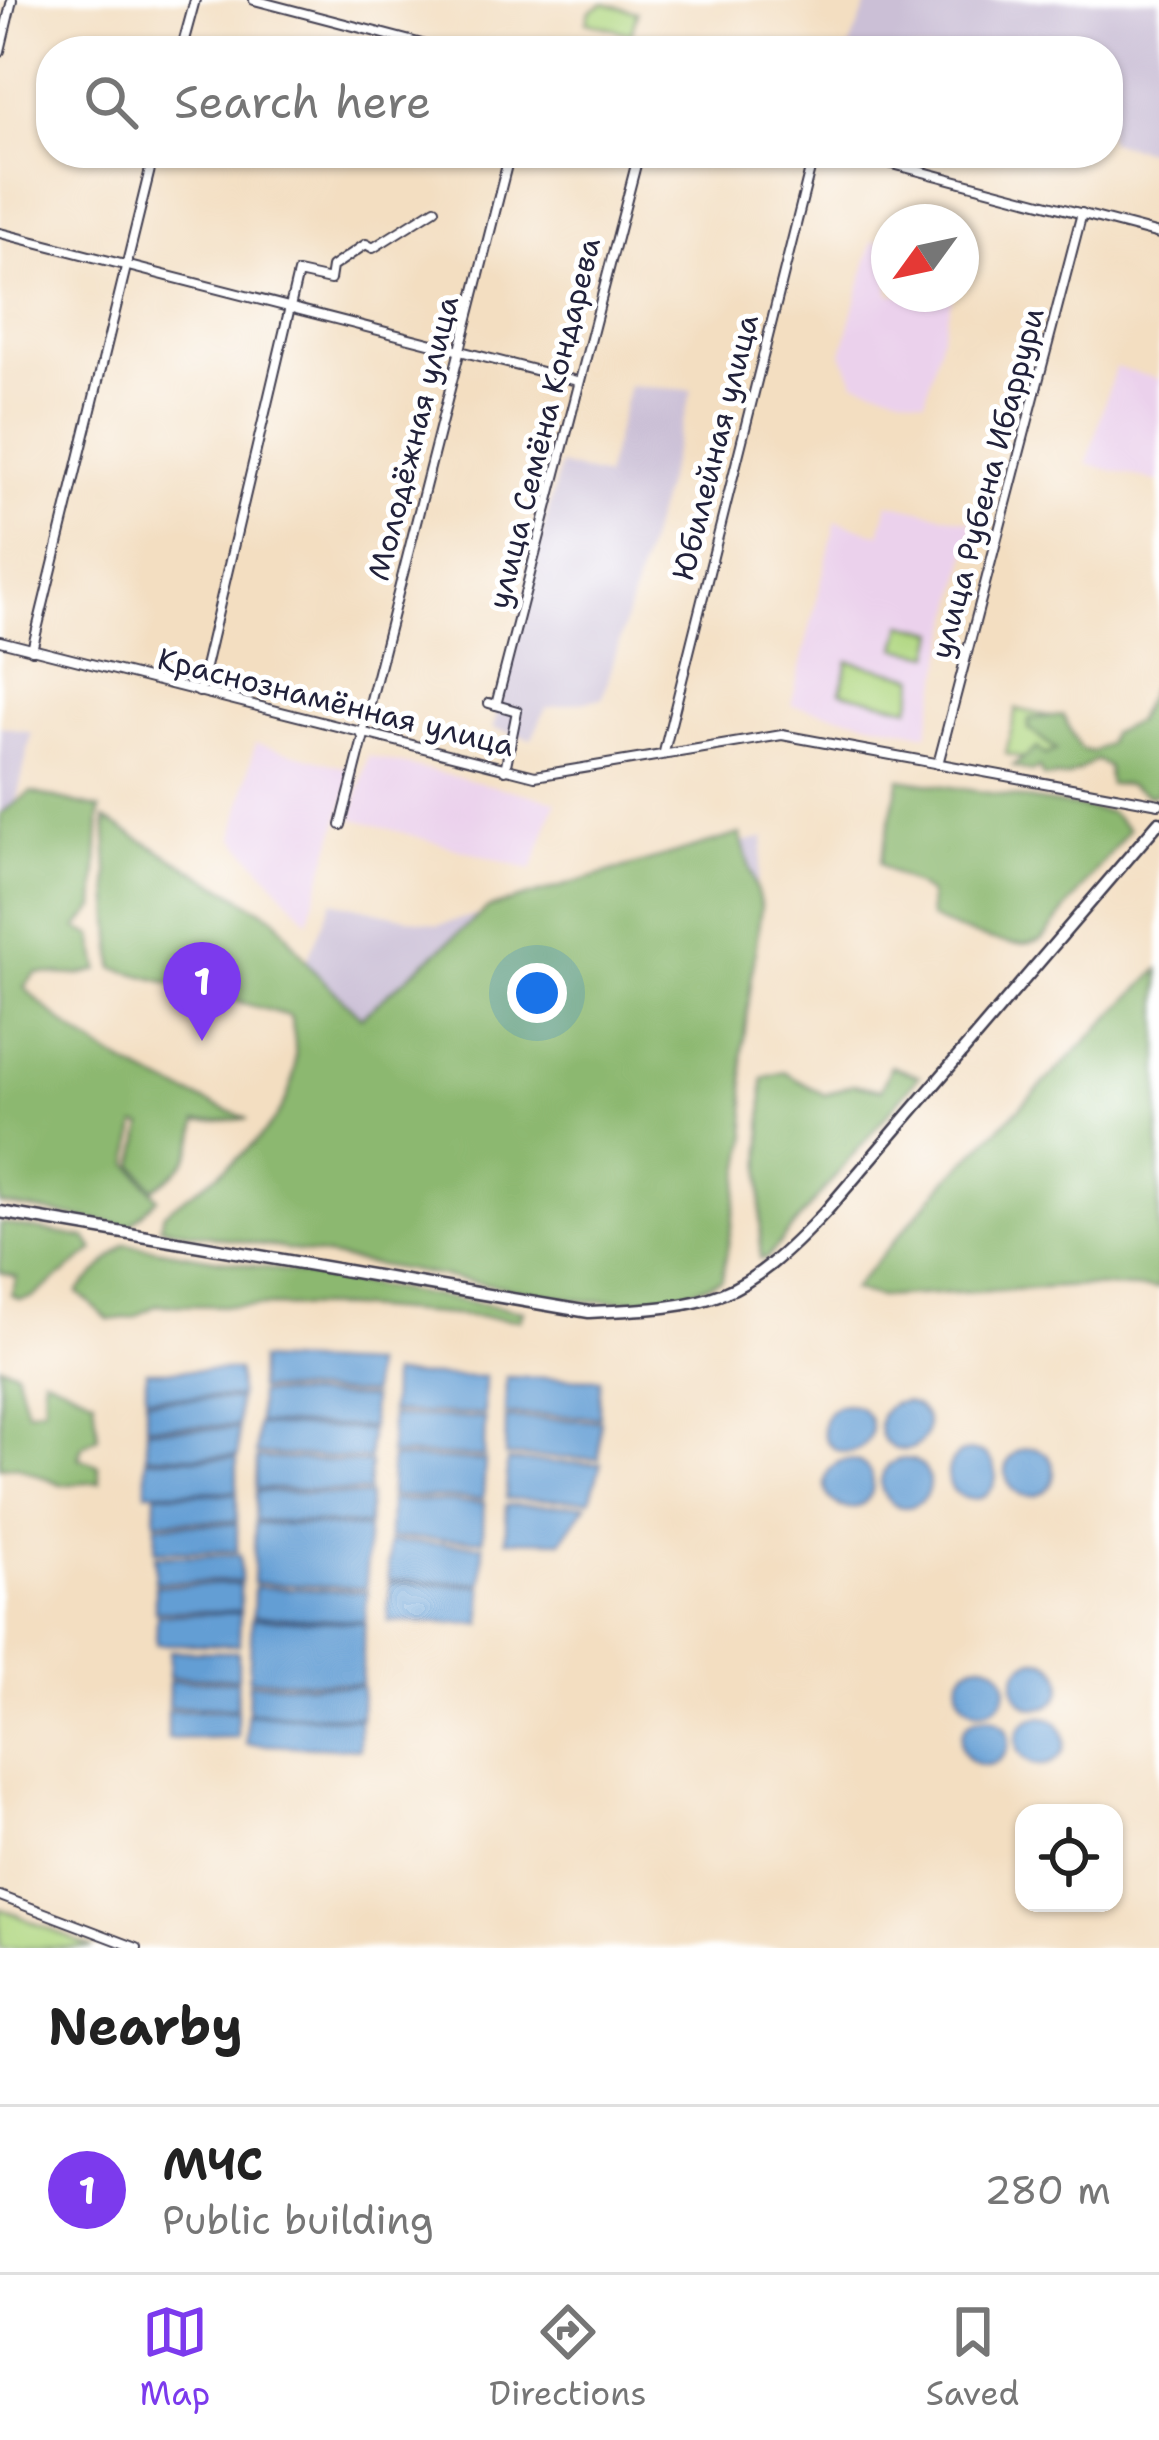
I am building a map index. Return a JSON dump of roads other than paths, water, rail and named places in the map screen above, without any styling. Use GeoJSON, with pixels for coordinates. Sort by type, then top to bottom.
{"type":"FeatureCollection","features":[{"type":"Feature","properties":{"kind":"main road"},"geometry":{"type":"LineString","coordinates":[[0,1212],[589,1312],[672,1309],[718,1300],[772,1269],[827,1210],[1159,822]]}},
{"type":"Feature","properties":{"kind":"street"},"geometry":{"type":"LineString","coordinates":[[0,51],[12,0]]}},
{"type":"Feature","properties":{"kind":"street"},"geometry":{"type":"LineString","coordinates":[[185,36],[195,0]]}},
{"type":"Feature","properties":{"kind":"street"},"geometry":{"type":"LineString","coordinates":[[254,0],[392,36]]}},
{"type":"Feature","properties":{"kind":"street"},"geometry":{"type":"LineString","coordinates":[[32,650],[150,168]]}},
{"type":"Feature","properties":{"kind":"street","name":"Молодёжная улица"},"geometry":{"type":"LineString","coordinates":[[340,825],[506,168]]}},
{"type":"Feature","properties":{"kind":"street","name":"улица Семёна Кондарева"},"geometry":{"type":"LineString","coordinates":[[505,770],[518,711],[493,704],[635,168]]}},
{"type":"Feature","properties":{"kind":"street","name":"Юбилейная улица"},"geometry":{"type":"LineString","coordinates":[[664,752],[810,168]]}},
{"type":"Feature","properties":{"kind":"street"},"geometry":{"type":"LineString","coordinates":[[908,168],[1159,234]]}},
{"type":"Feature","properties":{"kind":"street"},"geometry":{"type":"LineString","coordinates":[[199,692],[298,273],[330,280],[332,267],[366,244],[373,248],[435,209]]}},
{"type":"Feature","properties":{"kind":"street","name":"улица Рубена Ибаррури"},"geometry":{"type":"LineString","coordinates":[[938,764],[1082,213]]}},
{"type":"Feature","properties":{"kind":"street"},"geometry":{"type":"LineString","coordinates":[[0,233],[577,381]]}},
{"type":"Feature","properties":{"kind":"street","name":"Краснознамённая улица"},"geometry":{"type":"LineString","coordinates":[[0,641],[363,735],[543,776],[782,735],[1159,804]]}},
{"type":"Feature","properties":{"kind":"street"},"geometry":{"type":"LineString","coordinates":[[0,1896],[137,1948]]}},
{"type":"Feature","properties":{"kind":"water"},"geometry":{"type":"Polygon","coordinates":[[[259,1360],[372,1365],[371,1394],[258,1389],[259,1360]]]}},
{"type":"Feature","properties":{"kind":"water"},"geometry":{"type":"Polygon","coordinates":[[[238,1370],[239,1397],[146,1397],[146,1371],[238,1370]]]}},
{"type":"Feature","properties":{"kind":"water"},"geometry":{"type":"Polygon","coordinates":[[[391,1375],[485,1377],[484,1415],[390,1412],[391,1375]]]}},
{"type":"Feature","properties":{"kind":"water"},"geometry":{"type":"Polygon","coordinates":[[[506,1377],[600,1379],[599,1417],[505,1414],[506,1377]]]}},
{"type":"Feature","properties":{"kind":"water"},"geometry":{"type":"Polygon","coordinates":[[[259,1393],[372,1398],[371,1427],[258,1423],[259,1393]]]}},
{"type":"Feature","properties":{"kind":"water"},"geometry":{"type":"Polygon","coordinates":[[[238,1399],[238,1426],[146,1426],[146,1400],[238,1399]]]}},
{"type":"Feature","properties":{"kind":"water"},"geometry":{"type":"Polygon","coordinates":[[[903,1402],[920,1409],[927,1426],[920,1443],[903,1450],[886,1443],[879,1426],[886,1409],[903,1402]]]}},
{"type":"Feature","properties":{"kind":"water"},"geometry":{"type":"Polygon","coordinates":[[[847,1404],[864,1411],[871,1428],[864,1445],[847,1452],[830,1445],[823,1428],[830,1411],[847,1404]]]}},
{"type":"Feature","properties":{"kind":"water"},"geometry":{"type":"Polygon","coordinates":[[[391,1416],[485,1419],[484,1457],[390,1454],[391,1416]]]}},
{"type":"Feature","properties":{"kind":"water"},"geometry":{"type":"Polygon","coordinates":[[[506,1418],[600,1421],[599,1459],[505,1456],[506,1418]]]}},
{"type":"Feature","properties":{"kind":"water"},"geometry":{"type":"Polygon","coordinates":[[[257,1425],[370,1430],[369,1459],[256,1454],[257,1425]]]}},
{"type":"Feature","properties":{"kind":"water"},"geometry":{"type":"Polygon","coordinates":[[[146,1429],[238,1429],[238,1456],[146,1456],[146,1429]]]}},
{"type":"Feature","properties":{"kind":"water"},"geometry":{"type":"Polygon","coordinates":[[[1030,1448],[1047,1455],[1054,1472],[1047,1489],[1030,1496],[1013,1489],[1006,1472],[1013,1455],[1030,1448]]]}},
{"type":"Feature","properties":{"kind":"water"},"geometry":{"type":"Polygon","coordinates":[[[972,1451],[989,1458],[996,1475],[989,1492],[972,1499],[955,1492],[948,1475],[955,1458],[972,1451]]]}},
{"type":"Feature","properties":{"kind":"water"},"geometry":{"type":"Polygon","coordinates":[[[237,1458],[237,1491],[146,1492],[146,1459],[237,1458]]]}},
{"type":"Feature","properties":{"kind":"water"},"geometry":{"type":"Polygon","coordinates":[[[257,1458],[370,1463],[368,1492],[256,1488],[257,1458]]]}},
{"type":"Feature","properties":{"kind":"water"},"geometry":{"type":"Polygon","coordinates":[[[391,1458],[485,1461],[483,1499],[390,1496],[391,1458]]]}},
{"type":"Feature","properties":{"kind":"water"},"geometry":{"type":"Polygon","coordinates":[[[905,1459],[922,1466],[929,1483],[922,1500],[905,1507],[888,1500],[881,1483],[888,1466],[905,1459]]]}},
{"type":"Feature","properties":{"kind":"water"},"geometry":{"type":"Polygon","coordinates":[[[849,1460],[866,1467],[873,1484],[866,1501],[849,1508],[832,1501],[825,1484],[832,1467],[849,1460]]]}},
{"type":"Feature","properties":{"kind":"water"},"geometry":{"type":"Polygon","coordinates":[[[507,1461],[601,1464],[590,1500],[506,1499],[507,1461]]]}},
{"type":"Feature","properties":{"kind":"water"},"geometry":{"type":"Polygon","coordinates":[[[256,1491],[369,1496],[368,1525],[255,1520],[256,1491]]]}},
{"type":"Feature","properties":{"kind":"water"},"geometry":{"type":"Polygon","coordinates":[[[156,1494],[237,1494],[237,1521],[155,1521],[156,1494]]]}},
{"type":"Feature","properties":{"kind":"water"},"geometry":{"type":"Polygon","coordinates":[[[390,1500],[484,1503],[483,1540],[389,1538],[390,1500]]]}},
{"type":"Feature","properties":{"kind":"water"},"geometry":{"type":"Polygon","coordinates":[[[506,1505],[586,1505],[561,1541],[506,1540],[506,1505]]]}},
{"type":"Feature","properties":{"kind":"water"},"geometry":{"type":"Polygon","coordinates":[[[255,1523],[367,1528],[366,1588],[253,1583],[255,1523]]]}},
{"type":"Feature","properties":{"kind":"water"},"geometry":{"type":"Polygon","coordinates":[[[237,1524],[237,1551],[155,1551],[156,1525],[237,1524]]]}},
{"type":"Feature","properties":{"kind":"water"},"geometry":{"type":"Polygon","coordinates":[[[389,1542],[483,1545],[482,1583],[388,1580],[389,1542]]]}},
{"type":"Feature","properties":{"kind":"water"},"geometry":{"type":"Polygon","coordinates":[[[240,1555],[241,1581],[155,1582],[155,1556],[240,1555]]]}},
{"type":"Feature","properties":{"kind":"water"},"geometry":{"type":"Polygon","coordinates":[[[389,1583],[482,1586],[482,1624],[388,1621],[389,1583]]]}},
{"type":"Feature","properties":{"kind":"water"},"geometry":{"type":"Polygon","coordinates":[[[240,1584],[240,1611],[155,1611],[155,1586],[240,1584]]]}},
{"type":"Feature","properties":{"kind":"water"},"geometry":{"type":"Polygon","coordinates":[[[254,1587],[367,1592],[365,1621],[253,1616],[254,1587]]]}},
{"type":"Feature","properties":{"kind":"water"},"geometry":{"type":"Polygon","coordinates":[[[240,1613],[239,1645],[156,1644],[157,1615],[240,1613]]]}},
{"type":"Feature","properties":{"kind":"water"},"geometry":{"type":"Polygon","coordinates":[[[252,1619],[365,1623],[361,1684],[249,1679],[252,1619]]]}},
{"type":"Feature","properties":{"kind":"water"},"geometry":{"type":"Polygon","coordinates":[[[170,1651],[238,1652],[238,1678],[169,1677],[170,1651]]]}},
{"type":"Feature","properties":{"kind":"water"},"geometry":{"type":"Polygon","coordinates":[[[1038,1660],[1055,1667],[1062,1684],[1055,1701],[1038,1708],[1021,1701],[1014,1684],[1021,1667],[1038,1660]]]}},
{"type":"Feature","properties":{"kind":"water"},"geometry":{"type":"Polygon","coordinates":[[[982,1663],[999,1670],[1006,1687],[999,1704],[982,1711],[965,1704],[958,1687],[965,1670],[982,1663]]]}},
{"type":"Feature","properties":{"kind":"water"},"geometry":{"type":"Polygon","coordinates":[[[169,1681],[237,1681],[237,1708],[168,1707],[169,1681]]]}},
{"type":"Feature","properties":{"kind":"water"},"geometry":{"type":"Polygon","coordinates":[[[249,1683],[362,1687],[361,1717],[248,1712],[249,1683]]]}},
{"type":"Feature","properties":{"kind":"water"},"geometry":{"type":"Polygon","coordinates":[[[168,1711],[237,1711],[237,1737],[168,1739],[168,1711]]]}},
{"type":"Feature","properties":{"kind":"water"},"geometry":{"type":"Polygon","coordinates":[[[247,1714],[360,1719],[359,1749],[246,1744],[247,1714]]]}},
{"type":"Feature","properties":{"kind":"water"},"geometry":{"type":"Polygon","coordinates":[[[985,1717],[1002,1724],[1009,1741],[1002,1758],[985,1765],[968,1758],[961,1741],[968,1724],[985,1717]]]}},
{"type":"Feature","properties":{"kind":"water"},"geometry":{"type":"Polygon","coordinates":[[[1041,1717],[1058,1724],[1065,1741],[1058,1758],[1041,1765],[1024,1758],[1017,1741],[1024,1724],[1041,1717]]]}},
{"type":"Feature","properties":{"kind":"place","name":"МЧС"},"geometry":{"type":"Point","coordinates":[202,1041]}}]}
